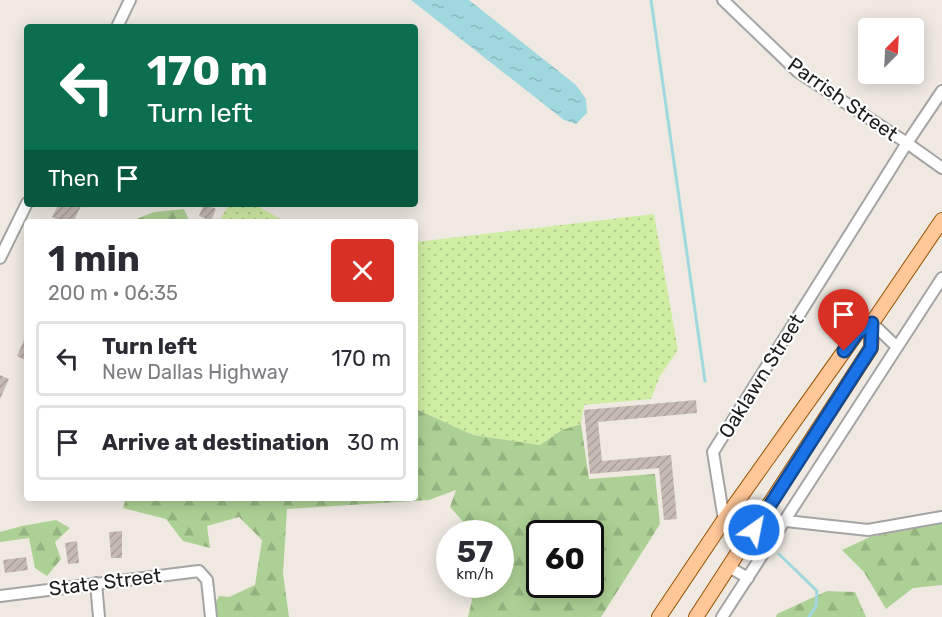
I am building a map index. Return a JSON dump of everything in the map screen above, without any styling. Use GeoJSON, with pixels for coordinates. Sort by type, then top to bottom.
{"type":"FeatureCollection","features":[{"type":"Feature","properties":{"kind":"main road"},"geometry":{"type":"LineString","coordinates":[[659,617],[779,441],[857,333],[872,323],[942,220]]}},
{"type":"Feature","properties":{"kind":"main road"},"geometry":{"type":"LineString","coordinates":[[696,617],[871,348],[872,323]]}},
{"type":"Feature","properties":{"kind":"street"},"geometry":{"type":"LineString","coordinates":[[118,24],[130,0]]}},
{"type":"Feature","properties":{"kind":"street","name":"Parrish Street"},"geometry":{"type":"LineString","coordinates":[[723,0],[798,72],[942,168]]}},
{"type":"Feature","properties":{"kind":"street","name":"Oaklawn Street"},"geometry":{"type":"LineString","coordinates":[[724,519],[713,452],[942,91]]}},
{"type":"Feature","properties":{"kind":"street"},"geometry":{"type":"LineString","coordinates":[[0,258],[25,207]]}},
{"type":"Feature","properties":{"kind":"street"},"geometry":{"type":"LineString","coordinates":[[722,617],[942,278]]}},
{"type":"Feature","properties":{"kind":"street"},"geometry":{"type":"LineString","coordinates":[[872,323],[897,347]]}},
{"type":"Feature","properties":{"kind":"street"},"geometry":{"type":"LineString","coordinates":[[786,521],[868,530],[942,517]]}},
{"type":"Feature","properties":{"kind":"street"},"geometry":{"type":"LineString","coordinates":[[729,567],[748,578]]}},
{"type":"Feature","properties":{"kind":"street","name":"State Street"},"geometry":{"type":"LineString","coordinates":[[0,596],[199,571],[207,580],[211,617]]}},
{"type":"Feature","properties":{"kind":"street"},"geometry":{"type":"LineString","coordinates":[[96,583],[99,617]]}},
{"type":"Feature","properties":{"kind":"green space"},"geometry":{"type":"Polygon","coordinates":[[[227,207],[258,207],[280,219],[221,219],[227,207]]]}},
{"type":"Feature","properties":{"kind":"green space"},"geometry":{"type":"Polygon","coordinates":[[[184,209],[189,219],[136,219],[154,212],[184,209]]]}},
{"type":"Feature","properties":{"kind":"green space"},"geometry":{"type":"Polygon","coordinates":[[[654,214],[678,350],[660,376],[651,399],[584,405],[581,424],[562,430],[540,445],[473,435],[418,410],[418,242],[654,214]]]}},
{"type":"Feature","properties":{"kind":"green space"},"geometry":{"type":"Polygon","coordinates":[[[418,410],[473,435],[540,445],[562,430],[581,424],[589,479],[655,474],[660,524],[601,617],[468,617],[471,598],[514,598],[514,520],[462,520],[450,507],[456,490],[429,500],[418,501],[418,410]]]}},
{"type":"Feature","properties":{"kind":"green space"},"geometry":{"type":"Polygon","coordinates":[[[125,501],[413,501],[287,509],[283,574],[289,617],[216,617],[214,606],[219,596],[229,597],[255,585],[262,540],[239,517],[207,526],[210,548],[183,541],[166,519],[123,508],[125,501]]]}},
{"type":"Feature","properties":{"kind":"green space"},"geometry":{"type":"Polygon","coordinates":[[[56,520],[70,528],[55,542],[61,559],[47,576],[35,568],[29,538],[0,542],[0,532],[56,520]]]}},
{"type":"Feature","properties":{"kind":"green space"},"geometry":{"type":"Polygon","coordinates":[[[942,523],[942,585],[913,588],[886,609],[864,572],[842,550],[870,537],[942,523]]]}},
{"type":"Feature","properties":{"kind":"green space"},"geometry":{"type":"Polygon","coordinates":[[[827,591],[855,592],[866,617],[776,617],[777,614],[827,591]]]}},
{"type":"Feature","properties":{"kind":"water"},"geometry":{"type":"Polygon","coordinates":[[[411,0],[469,0],[576,85],[586,99],[587,113],[576,124],[564,120],[411,0]]]}},
{"type":"Feature","properties":{"kind":"building"},"geometry":{"type":"Polygon","coordinates":[[[57,207],[80,207],[74,219],[52,217],[57,207]]]}},
{"type":"Feature","properties":{"kind":"building"},"geometry":{"type":"Polygon","coordinates":[[[203,207],[216,209],[212,219],[199,216],[203,207]]]}},
{"type":"Feature","properties":{"kind":"building"},"geometry":{"type":"Polygon","coordinates":[[[24,340],[24,360],[17,356],[24,340]]]}},
{"type":"Feature","properties":{"kind":"building"},"geometry":{"type":"Polygon","coordinates":[[[0,375],[9,379],[0,399],[0,375]]]}},
{"type":"Feature","properties":{"kind":"building"},"geometry":{"type":"Polygon","coordinates":[[[696,400],[697,413],[598,422],[602,461],[671,455],[677,519],[664,520],[659,468],[590,474],[584,410],[696,400]]]}},
{"type":"Feature","properties":{"kind":"building"},"geometry":{"type":"Polygon","coordinates":[[[122,531],[122,558],[111,558],[109,532],[122,531]]]}},
{"type":"Feature","properties":{"kind":"building"},"geometry":{"type":"Polygon","coordinates":[[[77,541],[79,563],[68,564],[65,543],[77,541]]]}},
{"type":"Feature","properties":{"kind":"building"},"geometry":{"type":"Polygon","coordinates":[[[26,557],[28,570],[5,573],[3,560],[26,557]]]}},
{"type":"Feature","properties":{"kind":"waterway"},"geometry":{"type":"LineString","coordinates":[[651,0],[705,381]]}},
{"type":"Feature","properties":{"kind":"waterway"},"geometry":{"type":"LineString","coordinates":[[779,554],[817,591],[816,606],[809,617]]}},
{"type":"Feature","properties":{"kind":"route"},"geometry":{"type":"LineString","coordinates":[[754,530],[871,348],[872,323],[857,333],[844,351]]}}]}
